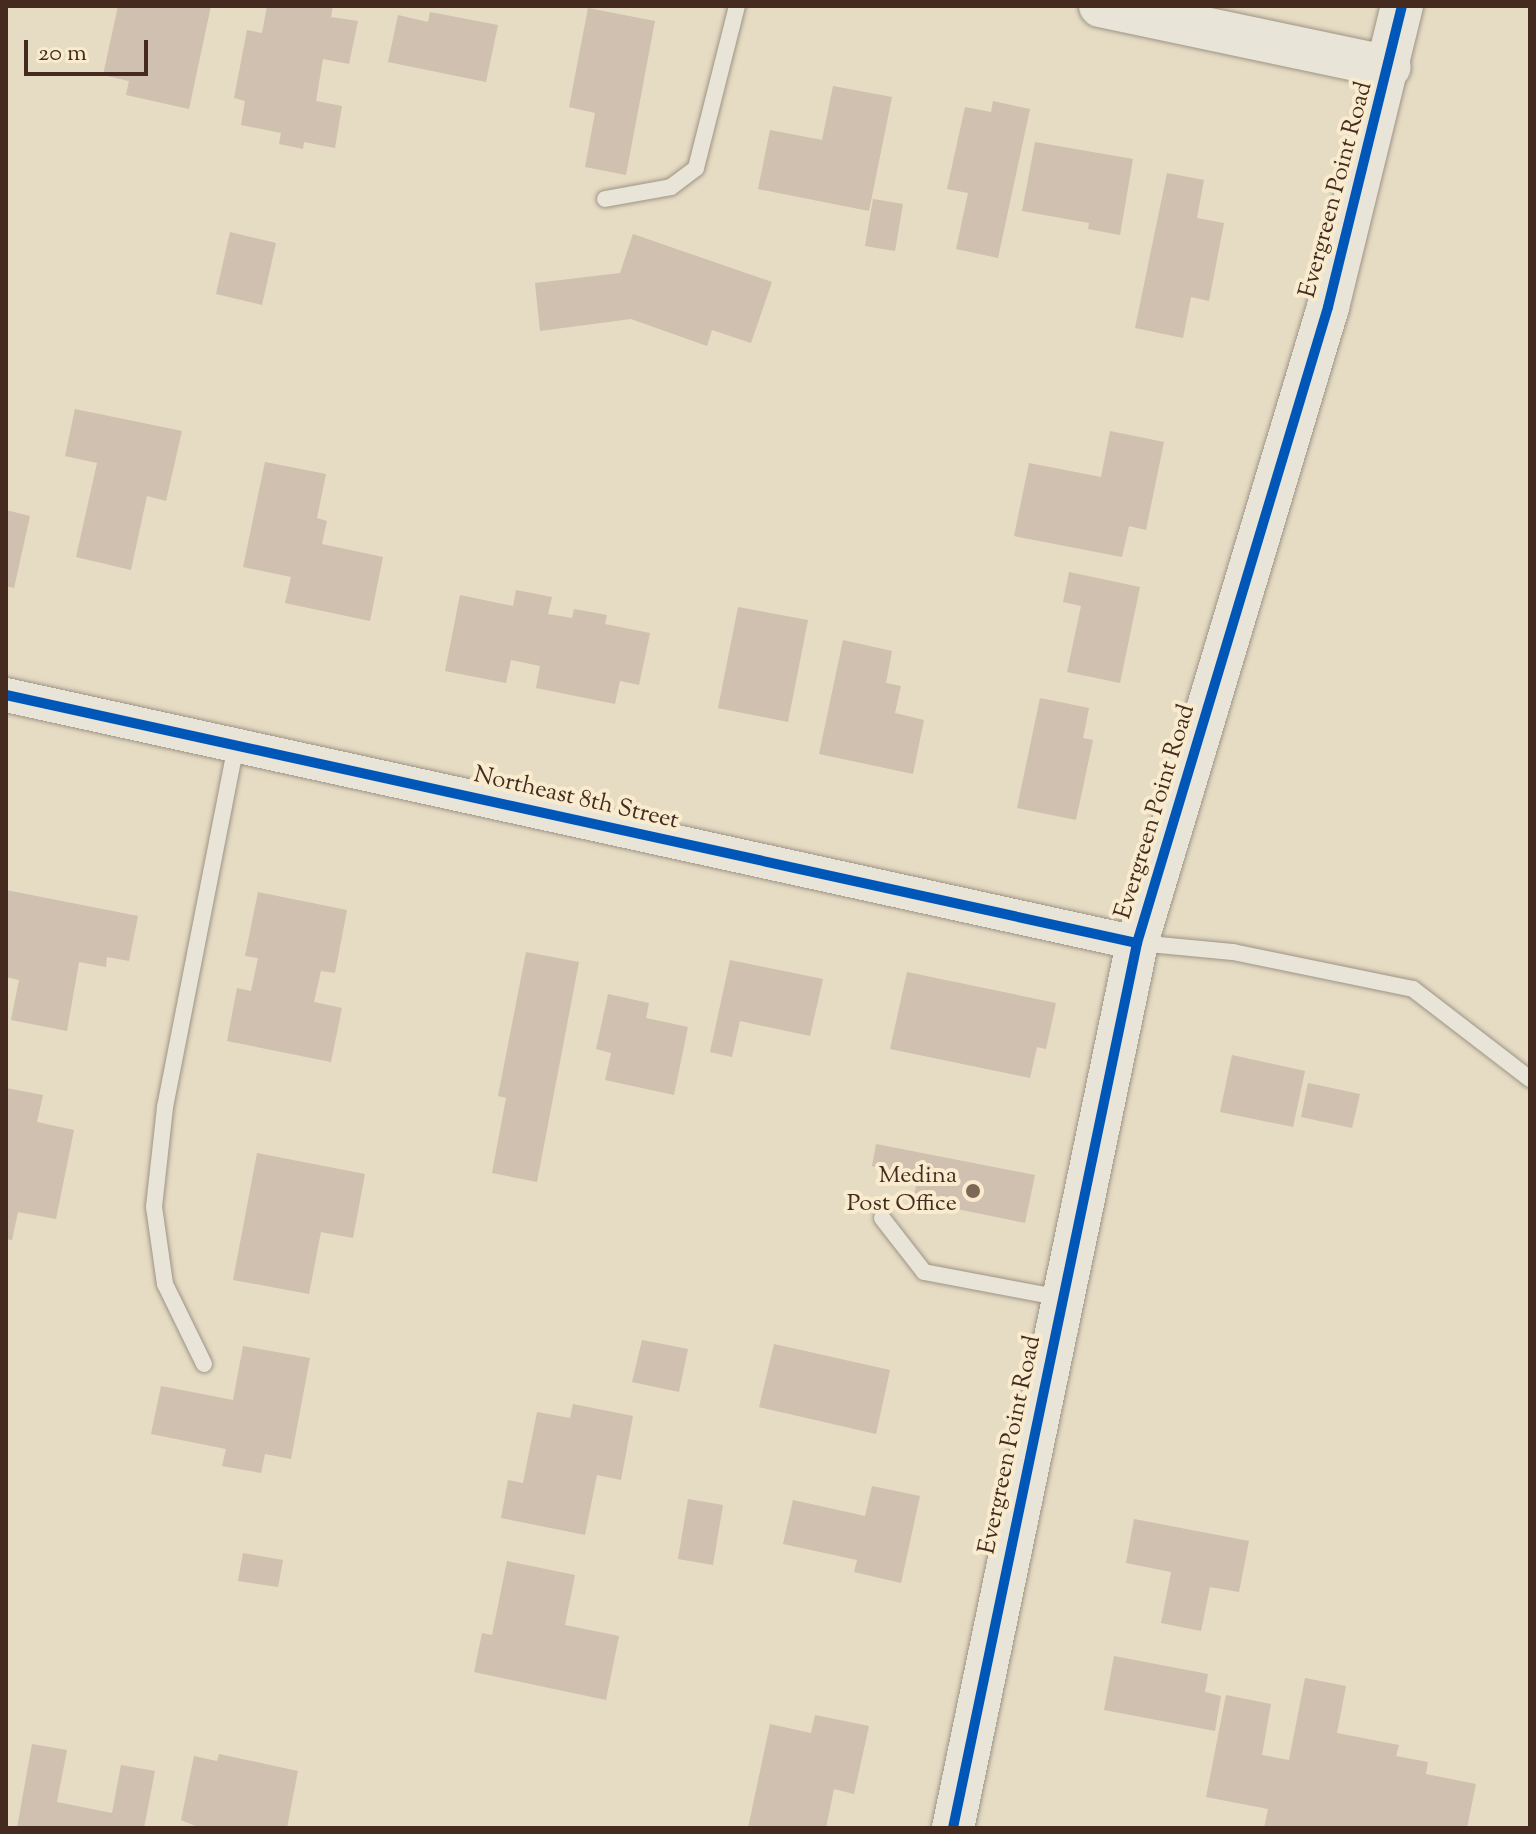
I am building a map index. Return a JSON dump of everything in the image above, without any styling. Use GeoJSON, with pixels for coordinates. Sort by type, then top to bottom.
{"type":"FeatureCollection","features":[{"type":"Feature","properties":{"kind":"street"},"geometry":{"type":"LineString","coordinates":[[1100,6],[1390,67]]}},
{"type":"Feature","properties":{"kind":"street","name":"Evergreen Point Road"},"geometry":{"type":"LineString","coordinates":[[953,1828],[1137,943],[1323,322],[1390,67],[1402,6]]}},
{"type":"Feature","properties":{"kind":"street","name":"Northeast 8th Street"},"geometry":{"type":"LineString","coordinates":[[6,695],[1137,943]]}},
{"type":"Feature","properties":{"kind":"lane"},"geometry":{"type":"LineString","coordinates":[[605,199],[671,187],[696,168],[737,6]]}},
{"type":"Feature","properties":{"kind":"lane"},"geometry":{"type":"LineString","coordinates":[[204,1364],[165,1284],[154,1207],[165,1107],[236,744]]}},
{"type":"Feature","properties":{"kind":"lane"},"geometry":{"type":"LineString","coordinates":[[1137,943],[1233,952],[1413,989],[1530,1079]]}},
{"type":"Feature","properties":{"kind":"lane"},"geometry":{"type":"LineString","coordinates":[[882,1218],[924,1272],[1062,1298]]}},
{"type":"Feature","properties":{"kind":"building"},"geometry":{"type":"Polygon","coordinates":[[[118,6],[211,6],[189,109],[126,95],[129,81],[103,75],[118,6]]]}},
{"type":"Feature","properties":{"kind":"building"},"geometry":{"type":"Polygon","coordinates":[[[267,6],[333,6],[331,17],[358,21],[349,64],[323,59],[316,101],[342,106],[335,148],[304,142],[303,149],[279,144],[281,133],[241,125],[245,101],[234,98],[247,30],[262,33],[267,6]]]}},
{"type":"Feature","properties":{"kind":"building"},"geometry":{"type":"Polygon","coordinates":[[[588,8],[655,21],[626,175],[585,167],[595,113],[569,107],[588,8]]]}},
{"type":"Feature","properties":{"kind":"building"},"geometry":{"type":"Polygon","coordinates":[[[430,12],[498,25],[486,82],[388,62],[398,15],[428,22],[430,12]]]}},
{"type":"Feature","properties":{"kind":"building"},"geometry":{"type":"Polygon","coordinates":[[[833,86],[892,97],[869,211],[758,189],[770,130],[822,140],[833,86]]]}},
{"type":"Feature","properties":{"kind":"building"},"geometry":{"type":"Polygon","coordinates":[[[993,101],[1030,109],[998,258],[956,249],[968,193],[947,189],[965,107],[991,112],[993,101]]]}},
{"type":"Feature","properties":{"kind":"building"},"geometry":{"type":"Polygon","coordinates":[[[1035,142],[1133,159],[1120,235],[1088,229],[1089,223],[1022,211],[1035,142]]]}},
{"type":"Feature","properties":{"kind":"building"},"geometry":{"type":"Polygon","coordinates":[[[1167,173],[1204,180],[1197,218],[1224,223],[1209,301],[1191,297],[1183,338],[1135,328],[1167,173]]]}},
{"type":"Feature","properties":{"kind":"building"},"geometry":{"type":"Polygon","coordinates":[[[873,199],[903,204],[895,251],[865,246],[873,199]]]}},
{"type":"Feature","properties":{"kind":"building"},"geometry":{"type":"Polygon","coordinates":[[[230,232],[276,243],[262,305],[216,294],[230,232]]]}},
{"type":"Feature","properties":{"kind":"building"},"geometry":{"type":"Polygon","coordinates":[[[633,234],[772,282],[751,343],[712,330],[707,346],[631,319],[540,331],[535,283],[620,273],[633,234]]]}},
{"type":"Feature","properties":{"kind":"building"},"geometry":{"type":"Polygon","coordinates":[[[75,409],[182,431],[166,501],[147,496],[131,570],[76,557],[97,463],[65,456],[75,409]]]}},
{"type":"Feature","properties":{"kind":"building"},"geometry":{"type":"Polygon","coordinates":[[[1110,431],[1164,442],[1146,530],[1129,526],[1122,557],[1014,536],[1029,463],[1101,477],[1110,431]]]}},
{"type":"Feature","properties":{"kind":"building"},"geometry":{"type":"Polygon","coordinates":[[[265,462],[326,474],[317,518],[327,521],[322,544],[383,557],[370,621],[285,603],[291,577],[243,567],[265,462]]]}},
{"type":"Feature","properties":{"kind":"building"},"geometry":{"type":"Polygon","coordinates":[[[6,510],[30,516],[14,588],[6,586],[6,510]]]}},
{"type":"Feature","properties":{"kind":"building"},"geometry":{"type":"Polygon","coordinates":[[[1069,572],[1140,587],[1120,683],[1067,672],[1081,606],[1063,602],[1069,572]]]}},
{"type":"Feature","properties":{"kind":"building"},"geometry":{"type":"Polygon","coordinates":[[[516,590],[552,597],[548,614],[572,618],[574,609],[607,615],[605,624],[650,633],[639,685],[620,681],[615,704],[536,688],[540,666],[511,660],[506,683],[445,671],[460,595],[513,606],[516,590]]]}},
{"type":"Feature","properties":{"kind":"building"},"geometry":{"type":"Polygon","coordinates":[[[738,607],[808,620],[788,722],[718,708],[738,607]]]}},
{"type":"Feature","properties":{"kind":"building"},"geometry":{"type":"Polygon","coordinates":[[[843,640],[892,651],[886,683],[901,686],[895,713],[924,720],[913,774],[819,754],[843,640]]]}},
{"type":"Feature","properties":{"kind":"building"},"geometry":{"type":"Polygon","coordinates":[[[1040,698],[1089,708],[1083,738],[1093,740],[1076,820],[1017,808],[1040,698]]]}},
{"type":"Feature","properties":{"kind":"building"},"geometry":{"type":"Polygon","coordinates":[[[6,890],[138,916],[129,961],[107,957],[106,967],[79,962],[67,1031],[11,1020],[19,980],[6,977],[6,890]]]}},
{"type":"Feature","properties":{"kind":"building"},"geometry":{"type":"Polygon","coordinates":[[[258,892],[347,910],[335,973],[321,971],[314,1002],[342,1008],[331,1062],[227,1041],[237,988],[251,991],[258,958],[245,956],[258,892]]]}},
{"type":"Feature","properties":{"kind":"building"},"geometry":{"type":"Polygon","coordinates":[[[526,952],[579,962],[537,1182],[492,1173],[506,1098],[498,1096],[526,952]]]}},
{"type":"Feature","properties":{"kind":"building"},"geometry":{"type":"Polygon","coordinates":[[[730,960],[823,979],[810,1036],[740,1021],[732,1057],[710,1052],[730,960]]]}},
{"type":"Feature","properties":{"kind":"building"},"geometry":{"type":"Polygon","coordinates":[[[907,972],[1056,1003],[1046,1049],[1037,1047],[1030,1078],[890,1049],[907,972]]]}},
{"type":"Feature","properties":{"kind":"building"},"geometry":{"type":"Polygon","coordinates":[[[608,994],[649,1003],[646,1018],[688,1027],[674,1095],[605,1080],[611,1053],[596,1049],[608,994]]]}},
{"type":"Feature","properties":{"kind":"building"},"geometry":{"type":"Polygon","coordinates":[[[1232,1055],[1305,1071],[1293,1127],[1220,1112],[1232,1055]]]}},
{"type":"Feature","properties":{"kind":"building"},"geometry":{"type":"Polygon","coordinates":[[[1308,1083],[1360,1094],[1352,1128],[1301,1117],[1308,1083]]]}},
{"type":"Feature","properties":{"kind":"building"},"geometry":{"type":"Polygon","coordinates":[[[6,1088],[43,1095],[37,1122],[74,1130],[56,1219],[18,1212],[12,1240],[6,1239],[6,1088]]]}},
{"type":"Feature","properties":{"kind":"building","name":"Medina Post Office"},"geometry":{"type":"Polygon","coordinates":[[[876,1144],[1035,1175],[1025,1223],[913,1200],[917,1181],[872,1166],[876,1144]]]}},
{"type":"Feature","properties":{"kind":"building"},"geometry":{"type":"Polygon","coordinates":[[[257,1153],[365,1174],[353,1238],[321,1232],[309,1294],[233,1280],[257,1153]]]}},
{"type":"Feature","properties":{"kind":"building"},"geometry":{"type":"Polygon","coordinates":[[[642,1340],[688,1349],[679,1392],[632,1382],[642,1340]]]}},
{"type":"Feature","properties":{"kind":"building"},"geometry":{"type":"Polygon","coordinates":[[[774,1344],[890,1370],[876,1434],[759,1407],[774,1344]]]}},
{"type":"Feature","properties":{"kind":"building"},"geometry":{"type":"Polygon","coordinates":[[[243,1346],[310,1358],[291,1459],[265,1454],[261,1473],[222,1466],[226,1449],[151,1434],[161,1386],[233,1400],[243,1346]]]}},
{"type":"Feature","properties":{"kind":"building"},"geometry":{"type":"Polygon","coordinates":[[[573,1404],[633,1416],[621,1480],[597,1475],[585,1535],[501,1518],[508,1480],[523,1483],[537,1412],[570,1418],[573,1404]]]}},
{"type":"Feature","properties":{"kind":"building"},"geometry":{"type":"Polygon","coordinates":[[[872,1486],[920,1496],[901,1583],[854,1572],[857,1560],[783,1544],[793,1500],[865,1516],[872,1486]]]}},
{"type":"Feature","properties":{"kind":"building"},"geometry":{"type":"Polygon","coordinates":[[[688,1499],[723,1505],[713,1565],[678,1559],[688,1499]]]}},
{"type":"Feature","properties":{"kind":"building"},"geometry":{"type":"Polygon","coordinates":[[[1134,1519],[1249,1541],[1239,1592],[1210,1587],[1201,1631],[1161,1623],[1171,1572],[1126,1563],[1134,1519]]]}},
{"type":"Feature","properties":{"kind":"building"},"geometry":{"type":"Polygon","coordinates":[[[243,1553],[283,1560],[278,1587],[238,1581],[243,1553]]]}},
{"type":"Feature","properties":{"kind":"building"},"geometry":{"type":"Polygon","coordinates":[[[507,1561],[575,1575],[565,1625],[619,1636],[606,1700],[474,1672],[482,1633],[492,1635],[507,1561]]]}},
{"type":"Feature","properties":{"kind":"building"},"geometry":{"type":"Polygon","coordinates":[[[1114,1656],[1208,1674],[1205,1692],[1221,1696],[1215,1731],[1104,1710],[1114,1656]]]}},
{"type":"Feature","properties":{"kind":"building"},"geometry":{"type":"Polygon","coordinates":[[[1305,1678],[1346,1686],[1337,1733],[1399,1745],[1396,1756],[1428,1762],[1426,1774],[1476,1784],[1467,1828],[1264,1828],[1268,1809],[1206,1797],[1226,1695],[1271,1704],[1262,1755],[1289,1760],[1305,1678]]]}},
{"type":"Feature","properties":{"kind":"building"},"geometry":{"type":"Polygon","coordinates":[[[815,1715],[869,1726],[854,1794],[834,1789],[826,1828],[748,1828],[770,1724],[811,1733],[815,1715]]]}},
{"type":"Feature","properties":{"kind":"building"},"geometry":{"type":"Polygon","coordinates":[[[32,1744],[67,1750],[57,1802],[112,1813],[121,1765],[155,1771],[144,1828],[17,1828],[32,1744]]]}},
{"type":"Feature","properties":{"kind":"building"},"geometry":{"type":"Polygon","coordinates":[[[219,1754],[298,1771],[287,1828],[200,1828],[181,1820],[194,1756],[217,1761],[219,1754]]]}},
{"type":"Feature","properties":{"kind":"cycle path"},"geometry":{"type":"LineString","coordinates":[[953,1828],[1137,943],[1328,307],[1402,6]]}},
{"type":"Feature","properties":{"kind":"cycle path"},"geometry":{"type":"LineString","coordinates":[[6,695],[1137,943]]}},
{"type":"Feature","properties":{"kind":"place","name":"Medina Post Office"},"geometry":{"type":"Point","coordinates":[973,1191]}}]}
